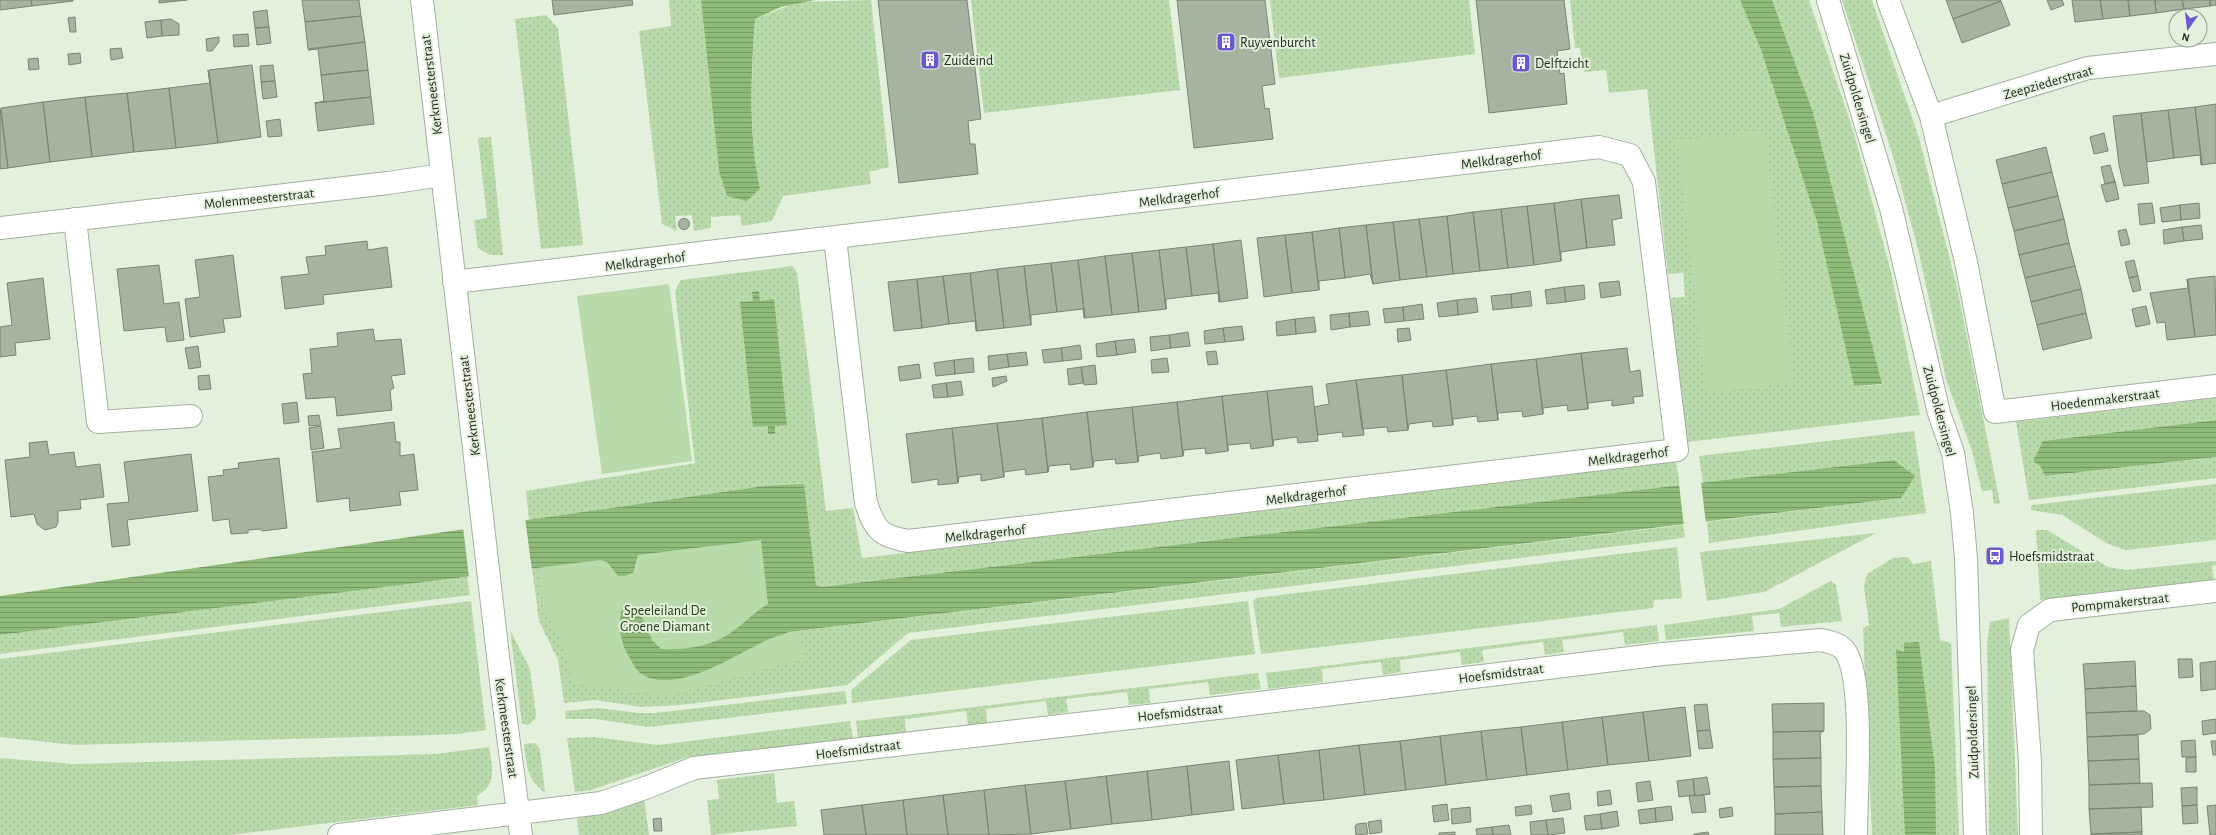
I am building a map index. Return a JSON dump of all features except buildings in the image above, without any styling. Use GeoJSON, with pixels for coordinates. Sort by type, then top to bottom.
{"type":"FeatureCollection","features":[{"type":"Feature","properties":{"kind":"street","name":"Kerkmeesterstraat"},"geometry":{"type":"LineString","coordinates":[[422,0],[481,512],[521,835]]}},
{"type":"Feature","properties":{"kind":"street","name":"Zuidpoldersingel"},"geometry":{"type":"LineString","coordinates":[[1828,0],[1891,208],[1939,413],[1953,453],[1962,513],[1966,559],[1974,835]]}},
{"type":"Feature","properties":{"kind":"street"},"geometry":{"type":"LineString","coordinates":[[1888,0],[1931,116]]}},
{"type":"Feature","properties":{"kind":"street","name":"Zeepziederstraat"},"geometry":{"type":"LineString","coordinates":[[1931,116],[2088,68],[2216,54]]}},
{"type":"Feature","properties":{"kind":"street","name":"Hoedenmakerstraat"},"geometry":{"type":"LineString","coordinates":[[1931,116],[1966,262],[1995,412],[2216,386]]}},
{"type":"Feature","properties":{"kind":"street","name":"Melkdragerhof"},"geometry":{"type":"LineString","coordinates":[[454,282],[1599,147],[1630,155],[1644,182],[1677,450],[908,541],[888,537],[872,522],[866,503],[836,238]]}},
{"type":"Feature","properties":{"kind":"street","name":"Molenmeesterstraat"},"geometry":{"type":"LineString","coordinates":[[0,228],[388,183],[442,175]]}},
{"type":"Feature","properties":{"kind":"street"},"geometry":{"type":"LineString","coordinates":[[75,219],[98,422],[191,416]]}},
{"type":"Feature","properties":{"kind":"street","name":"Pompmakerstraat"},"geometry":{"type":"LineString","coordinates":[[2032,835],[2030,761],[2022,650],[2029,625],[2050,610],[2216,592]]}},
{"type":"Feature","properties":{"kind":"street","name":"Hoefsmidstraat"},"geometry":{"type":"LineString","coordinates":[[339,835],[601,803],[648,787],[694,768],[1226,707],[1664,654],[1821,640],[1833,642],[1845,650],[1852,665],[1857,704],[1856,835]]}},
{"type":"Feature","properties":{"kind":"green space"},"geometry":{"type":"Polygon","coordinates":[[[669,0],[701,0],[719,171],[760,188],[756,167],[752,125],[752,82],[755,19],[799,2],[871,0],[889,167],[869,172],[871,184],[783,196],[772,221],[742,226],[740,215],[711,217],[711,228],[694,231],[692,215],[675,216],[677,231],[662,224],[639,31],[671,26],[669,0]]]}},
{"type":"Feature","properties":{"kind":"green space"},"geometry":{"type":"Polygon","coordinates":[[[971,0],[1169,0],[1180,90],[984,113],[971,0]]]}},
{"type":"Feature","properties":{"kind":"green space"},"geometry":{"type":"Polygon","coordinates":[[[1270,0],[1469,0],[1475,54],[1279,78],[1270,0]]]}},
{"type":"Feature","properties":{"kind":"green space"},"geometry":{"type":"Polygon","coordinates":[[[1570,0],[1740,0],[1761,50],[1817,222],[1854,386],[1882,385],[1813,112],[1772,0],[1809,0],[1853,130],[1891,272],[1920,415],[1687,442],[1670,298],[1685,297],[1683,273],[1668,274],[1647,89],[1609,93],[1606,70],[1584,72],[1580,48],[1575,48],[1570,0]]]}},
{"type":"Feature","properties":{"kind":"green space"},"geometry":{"type":"Polygon","coordinates":[[[1842,0],[1872,0],[1919,138],[1957,287],[2000,503],[1994,504],[1992,490],[1982,491],[1972,451],[1946,379],[1919,253],[1893,156],[1842,0]]]}},
{"type":"Feature","properties":{"kind":"green space"},"geometry":{"type":"Polygon","coordinates":[[[546,15],[558,28],[583,245],[541,249],[515,19],[546,15]]]}},
{"type":"Feature","properties":{"kind":"green space"},"geometry":{"type":"Polygon","coordinates":[[[1765,131],[1794,383],[1706,393],[1677,141],[1765,131]]]}},
{"type":"Feature","properties":{"kind":"green space"},"geometry":{"type":"Polygon","coordinates":[[[491,137],[503,255],[490,255],[478,248],[474,220],[487,218],[478,138],[491,137]]]}},
{"type":"Feature","properties":{"kind":"green space"},"geometry":{"type":"Polygon","coordinates":[[[793,266],[797,273],[826,511],[853,508],[862,558],[1676,461],[1680,486],[821,587],[816,585],[764,486],[529,520],[526,491],[695,463],[675,291],[681,280],[793,266]]]}},
{"type":"Feature","properties":{"kind":"green space"},"geometry":{"type":"Polygon","coordinates":[[[669,284],[692,461],[602,474],[577,296],[669,284]]]}},
{"type":"Feature","properties":{"kind":"green space"},"geometry":{"type":"Polygon","coordinates":[[[2216,398],[2216,420],[2043,441],[2040,466],[2045,476],[2216,457],[2216,478],[2029,500],[2016,422],[2216,398]]]}},
{"type":"Feature","properties":{"kind":"green space"},"geometry":{"type":"Polygon","coordinates":[[[1914,431],[1926,513],[1709,543],[1707,522],[1901,498],[1894,460],[1703,483],[1699,456],[1914,431]]]}},
{"type":"Feature","properties":{"kind":"green space"},"geometry":{"type":"Polygon","coordinates":[[[2216,484],[2216,540],[2126,550],[2108,544],[2062,515],[2031,510],[2031,505],[2216,484]]]}},
{"type":"Feature","properties":{"kind":"green space"},"geometry":{"type":"Polygon","coordinates":[[[1683,525],[1685,537],[1676,539],[908,633],[847,685],[680,705],[641,707],[596,700],[564,703],[558,660],[539,621],[532,568],[600,560],[788,632],[1683,525]]]}},
{"type":"Feature","properties":{"kind":"green space","name":"Speeleiland De Groene Diamant"},"geometry":{"type":"Polygon","coordinates":[[[777,528],[805,658],[669,696],[573,684],[564,648],[543,607],[537,557],[777,528]]]}},
{"type":"Feature","properties":{"kind":"green space"},"geometry":{"type":"Polygon","coordinates":[[[2036,530],[2047,530],[2108,567],[2126,570],[2216,561],[2216,565],[2212,566],[2214,580],[2040,600],[2036,530]]]}},
{"type":"Feature","properties":{"kind":"green space"},"geometry":{"type":"Polygon","coordinates":[[[1876,533],[1764,592],[1707,601],[1700,552],[1876,533]]]}},
{"type":"Feature","properties":{"kind":"green space"},"geometry":{"type":"Polygon","coordinates":[[[1677,547],[1682,598],[1654,600],[1653,608],[1261,654],[1253,601],[1256,598],[1677,547]]]}},
{"type":"Feature","properties":{"kind":"green space"},"geometry":{"type":"Polygon","coordinates":[[[1908,557],[1913,564],[1931,561],[1940,640],[1951,643],[1959,835],[1872,835],[1863,628],[1869,625],[1864,586],[1867,574],[1893,558],[1908,557]]]}},
{"type":"Feature","properties":{"kind":"green space"},"geometry":{"type":"Polygon","coordinates":[[[467,576],[470,595],[0,654],[0,635],[467,576]]]}},
{"type":"Feature","properties":{"kind":"green space"},"geometry":{"type":"Polygon","coordinates":[[[1831,581],[1836,585],[1842,621],[1781,627],[1779,613],[1752,616],[1754,631],[1666,640],[1664,625],[1779,609],[1831,581]]]}},
{"type":"Feature","properties":{"kind":"green space"},"geometry":{"type":"Polygon","coordinates":[[[471,601],[486,730],[458,734],[432,735],[75,745],[0,737],[0,659],[471,601]]]}},
{"type":"Feature","properties":{"kind":"green space"},"geometry":{"type":"Polygon","coordinates":[[[1248,601],[1255,654],[852,703],[851,690],[911,640],[1248,601]]]}},
{"type":"Feature","properties":{"kind":"green space"},"geometry":{"type":"Polygon","coordinates":[[[2009,618],[2018,835],[1989,835],[1987,643],[1990,622],[2009,618]]]}},
{"type":"Feature","properties":{"kind":"green space"},"geometry":{"type":"Polygon","coordinates":[[[1657,625],[1659,641],[1625,645],[1623,632],[1562,640],[1564,652],[1545,655],[1543,642],[1482,650],[1484,662],[1462,665],[1460,652],[1400,660],[1401,672],[1383,675],[1381,662],[1322,669],[1323,682],[1268,689],[1266,673],[1657,625]]]}},
{"type":"Feature","properties":{"kind":"green space"},"geometry":{"type":"Polygon","coordinates":[[[510,630],[530,669],[536,714],[535,719],[528,725],[522,724],[510,630]]]}},
{"type":"Feature","properties":{"kind":"green space"},"geometry":{"type":"Polygon","coordinates":[[[1258,673],[1261,689],[1210,695],[1208,682],[1149,689],[1150,703],[1129,705],[1127,692],[1066,699],[1068,712],[1048,715],[1046,701],[986,709],[987,723],[968,725],[966,711],[905,719],[906,732],[858,738],[856,721],[1258,673]]]}},
{"type":"Feature","properties":{"kind":"green space"},"geometry":{"type":"Polygon","coordinates":[[[845,691],[847,704],[649,727],[595,719],[566,719],[565,711],[597,708],[638,713],[655,713],[845,691]]]}},
{"type":"Feature","properties":{"kind":"green space"},"geometry":{"type":"Polygon","coordinates":[[[850,721],[853,738],[688,757],[591,790],[575,792],[567,738],[594,737],[658,745],[850,721]]]}},
{"type":"Feature","properties":{"kind":"green space"},"geometry":{"type":"Polygon","coordinates":[[[535,743],[540,749],[545,793],[534,782],[528,772],[524,744],[535,743]]]}},
{"type":"Feature","properties":{"kind":"green space"},"geometry":{"type":"Polygon","coordinates":[[[489,747],[492,768],[491,780],[484,791],[477,796],[478,805],[229,835],[0,835],[0,758],[75,764],[436,754],[489,747]]]}},
{"type":"Feature","properties":{"kind":"green space"},"geometry":{"type":"Polygon","coordinates":[[[774,773],[777,803],[794,801],[797,826],[711,835],[707,800],[719,799],[717,780],[774,773]]]}},
{"type":"Feature","properties":{"kind":"green space"},"geometry":{"type":"Polygon","coordinates":[[[644,799],[649,835],[579,835],[577,819],[615,810],[644,799]]]}},
{"type":"Feature","properties":{"kind":"shaded area"},"geometry":{"type":"Polygon","coordinates":[[[701,0],[815,0],[781,7],[755,19],[752,61],[752,125],[756,168],[760,188],[747,201],[727,196],[719,171],[701,0]]]}},
{"type":"Feature","properties":{"kind":"shaded area"},"geometry":{"type":"Polygon","coordinates":[[[1740,0],[1772,0],[1813,112],[1882,384],[1854,386],[1817,222],[1761,50],[1740,0]]]}},
{"type":"Feature","properties":{"kind":"shaded area"},"geometry":{"type":"Polygon","coordinates":[[[759,291],[760,301],[774,299],[787,425],[775,426],[775,434],[768,434],[768,426],[753,427],[740,302],[753,301],[752,292],[759,291]]]}},
{"type":"Feature","properties":{"kind":"shaded area"},"geometry":{"type":"Polygon","coordinates":[[[2216,420],[2216,457],[2045,476],[2040,466],[2033,461],[2043,441],[2216,420]]]}},
{"type":"Feature","properties":{"kind":"shaded area"},"geometry":{"type":"Polygon","coordinates":[[[1894,460],[1915,476],[1901,498],[788,632],[704,671],[686,677],[669,680],[654,679],[640,673],[636,669],[625,649],[621,637],[621,611],[628,606],[638,608],[652,640],[661,649],[696,647],[713,642],[729,634],[768,604],[761,540],[638,555],[633,573],[625,576],[618,576],[607,562],[600,560],[0,635],[0,596],[764,486],[804,484],[816,585],[821,587],[1894,460]]]}},
{"type":"Feature","properties":{"kind":"shaded area"},"geometry":{"type":"Polygon","coordinates":[[[1919,642],[1935,768],[1936,835],[1905,835],[1896,649],[1904,652],[1904,643],[1919,642]]]}},
{"type":"Feature","properties":{"kind":"pier"},"geometry":{"type":"Polygon","coordinates":[[[1701,482],[1706,524],[1684,527],[1679,484],[1701,482]]]}},
{"type":"Feature","properties":{"kind":"pier"},"geometry":{"type":"Polygon","coordinates":[[[525,518],[532,570],[469,578],[463,527],[525,518]]]}},
{"type":"Feature","properties":{"kind":"place","name":"Ruyvenburcht"},"geometry":{"type":"Point","coordinates":[1226,42]}},
{"type":"Feature","properties":{"kind":"place","name":"Zuideind"},"geometry":{"type":"Point","coordinates":[930,60]}},
{"type":"Feature","properties":{"kind":"place","name":"Delftzicht"},"geometry":{"type":"Point","coordinates":[1521,63]}},
{"type":"Feature","properties":{"kind":"place","name":"Hoefsmidstraat"},"geometry":{"type":"Point","coordinates":[1995,556]}}]}
